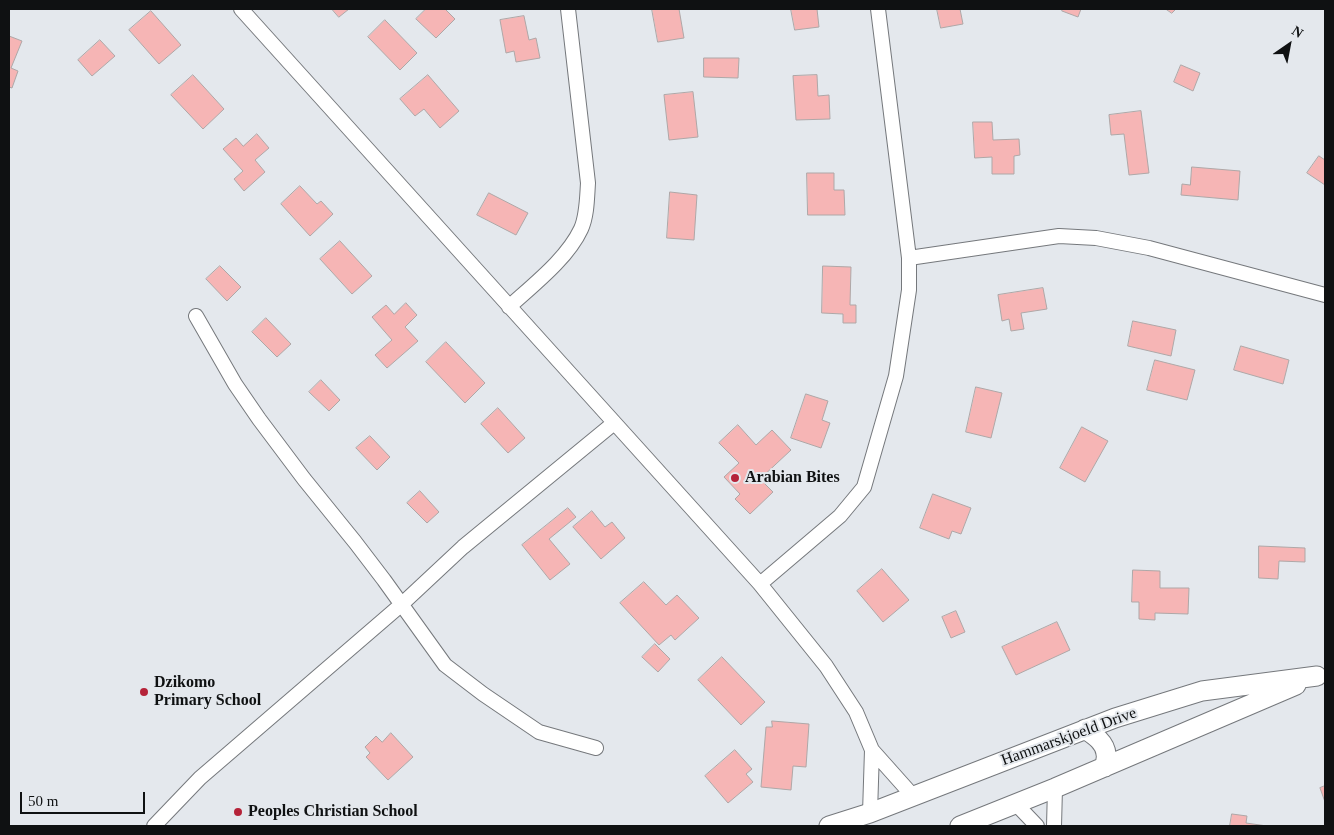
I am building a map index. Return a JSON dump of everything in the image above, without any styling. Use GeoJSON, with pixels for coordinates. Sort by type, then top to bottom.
{"type":"FeatureCollection","features":[{"type":"Feature","properties":{"kind":"main road","name":"Hammarskjoeld Drive"},"geometry":{"type":"LineString","coordinates":[[829,826],[870,813],[1115,718],[1202,691],[1321,674]]}},
{"type":"Feature","properties":{"kind":"main road","name":"Hammarskjoeld Drive"},"geometry":{"type":"LineString","coordinates":[[960,826],[1105,767],[1321,674]]}},
{"type":"Feature","properties":{"kind":"main road"},"geometry":{"type":"LineString","coordinates":[[1085,729],[1096,736],[1103,745],[1106,754],[1105,767]]}},
{"type":"Feature","properties":{"kind":"street"},"geometry":{"type":"LineString","coordinates":[[240,9],[760,584],[826,666],[856,712],[872,750],[913,796]]}},
{"type":"Feature","properties":{"kind":"street"},"geometry":{"type":"LineString","coordinates":[[510,307],[565,255],[581,228],[586,206],[588,183],[568,9]]}},
{"type":"Feature","properties":{"kind":"street"},"geometry":{"type":"LineString","coordinates":[[760,584],[840,516],[864,487],[896,376],[909,290],[909,258],[878,9]]}},
{"type":"Feature","properties":{"kind":"street"},"geometry":{"type":"LineString","coordinates":[[909,258],[1060,236],[1096,238],[1149,248],[1325,296]]}},
{"type":"Feature","properties":{"kind":"street"},"geometry":{"type":"LineString","coordinates":[[196,316],[235,384],[304,479],[402,604],[445,666],[482,694],[539,732],[596,748]]}},
{"type":"Feature","properties":{"kind":"street"},"geometry":{"type":"LineString","coordinates":[[154,826],[200,778],[402,604],[463,547],[614,423]]}},
{"type":"Feature","properties":{"kind":"street"},"geometry":{"type":"LineString","coordinates":[[870,813],[872,750]]}},
{"type":"Feature","properties":{"kind":"street"},"geometry":{"type":"LineString","coordinates":[[1054,826],[1055,788]]}},
{"type":"Feature","properties":{"kind":"street"},"geometry":{"type":"LineString","coordinates":[[1016,804],[1038,826]]}},
{"type":"Feature","properties":{"kind":"building"},"geometry":{"type":"Polygon","coordinates":[[[332,9],[349,9],[339,17],[332,9]]]}},
{"type":"Feature","properties":{"kind":"building"},"geometry":{"type":"Polygon","coordinates":[[[426,9],[445,9],[455,19],[436,38],[416,19],[426,9]]]}},
{"type":"Feature","properties":{"kind":"building"},"geometry":{"type":"Polygon","coordinates":[[[652,9],[679,9],[684,38],[658,42],[652,9]]]}},
{"type":"Feature","properties":{"kind":"building"},"geometry":{"type":"Polygon","coordinates":[[[791,9],[817,9],[819,27],[795,30],[791,9]]]}},
{"type":"Feature","properties":{"kind":"building"},"geometry":{"type":"Polygon","coordinates":[[[937,9],[960,9],[963,24],[941,28],[937,9]]]}},
{"type":"Feature","properties":{"kind":"building"},"geometry":{"type":"Polygon","coordinates":[[[1063,9],[1081,9],[1078,17],[1062,11],[1063,9]]]}},
{"type":"Feature","properties":{"kind":"building"},"geometry":{"type":"Polygon","coordinates":[[[1166,9],[1176,9],[1172,13],[1166,9]]]}},
{"type":"Feature","properties":{"kind":"building"},"geometry":{"type":"Polygon","coordinates":[[[151,11],[181,45],[159,64],[129,30],[151,11]]]}},
{"type":"Feature","properties":{"kind":"building"},"geometry":{"type":"Polygon","coordinates":[[[524,16],[529,40],[536,38],[540,58],[516,62],[514,51],[506,53],[500,20],[524,16]]]}},
{"type":"Feature","properties":{"kind":"building"},"geometry":{"type":"Polygon","coordinates":[[[385,20],[417,53],[400,70],[368,37],[385,20]]]}},
{"type":"Feature","properties":{"kind":"building"},"geometry":{"type":"Polygon","coordinates":[[[9,36],[22,41],[11,68],[18,71],[12,88],[9,87],[9,36]]]}},
{"type":"Feature","properties":{"kind":"building"},"geometry":{"type":"Polygon","coordinates":[[[100,40],[115,56],[92,76],[78,60],[100,40]]]}},
{"type":"Feature","properties":{"kind":"building"},"geometry":{"type":"Polygon","coordinates":[[[704,58],[739,58],[738,78],[704,77],[704,58]]]}},
{"type":"Feature","properties":{"kind":"building"},"geometry":{"type":"Polygon","coordinates":[[[1181,65],[1200,73],[1193,91],[1174,82],[1181,65]]]}},
{"type":"Feature","properties":{"kind":"building"},"geometry":{"type":"Polygon","coordinates":[[[193,75],[224,109],[203,129],[171,95],[193,75]]]}},
{"type":"Feature","properties":{"kind":"building"},"geometry":{"type":"Polygon","coordinates":[[[428,75],[459,111],[440,128],[424,109],[415,116],[400,99],[428,75]]]}},
{"type":"Feature","properties":{"kind":"building"},"geometry":{"type":"Polygon","coordinates":[[[817,75],[818,96],[829,95],[830,119],[796,120],[793,76],[817,75]]]}},
{"type":"Feature","properties":{"kind":"building"},"geometry":{"type":"Polygon","coordinates":[[[693,92],[698,137],[669,140],[664,95],[693,92]]]}},
{"type":"Feature","properties":{"kind":"building"},"geometry":{"type":"Polygon","coordinates":[[[1141,111],[1149,173],[1129,175],[1124,134],[1111,135],[1109,115],[1141,111]]]}},
{"type":"Feature","properties":{"kind":"building"},"geometry":{"type":"Polygon","coordinates":[[[973,122],[992,122],[993,140],[1019,139],[1020,155],[1014,156],[1014,174],[992,174],[992,157],[975,158],[973,122]]]}},
{"type":"Feature","properties":{"kind":"building"},"geometry":{"type":"Polygon","coordinates":[[[257,134],[269,148],[255,160],[265,172],[244,191],[234,179],[243,171],[223,149],[236,138],[243,146],[257,134]]]}},
{"type":"Feature","properties":{"kind":"building"},"geometry":{"type":"Polygon","coordinates":[[[1319,156],[1325,160],[1325,185],[1307,173],[1319,156]]]}},
{"type":"Feature","properties":{"kind":"building"},"geometry":{"type":"Polygon","coordinates":[[[1192,167],[1240,171],[1238,200],[1181,195],[1182,184],[1190,185],[1192,167]]]}},
{"type":"Feature","properties":{"kind":"building"},"geometry":{"type":"Polygon","coordinates":[[[807,173],[834,173],[834,190],[844,190],[845,215],[808,215],[807,173]]]}},
{"type":"Feature","properties":{"kind":"building"},"geometry":{"type":"Polygon","coordinates":[[[300,186],[317,204],[321,201],[333,214],[310,236],[281,204],[300,186]]]}},
{"type":"Feature","properties":{"kind":"building"},"geometry":{"type":"Polygon","coordinates":[[[670,192],[697,195],[694,240],[667,238],[670,192]]]}},
{"type":"Feature","properties":{"kind":"building"},"geometry":{"type":"Polygon","coordinates":[[[489,193],[528,213],[516,235],[477,215],[489,193]]]}},
{"type":"Feature","properties":{"kind":"building"},"geometry":{"type":"Polygon","coordinates":[[[340,241],[372,276],[352,294],[320,259],[340,241]]]}},
{"type":"Feature","properties":{"kind":"building"},"geometry":{"type":"Polygon","coordinates":[[[220,266],[241,287],[227,301],[206,279],[220,266]]]}},
{"type":"Feature","properties":{"kind":"building"},"geometry":{"type":"Polygon","coordinates":[[[823,266],[851,267],[850,305],[856,305],[856,323],[843,323],[843,314],[822,313],[823,266]]]}},
{"type":"Feature","properties":{"kind":"building"},"geometry":{"type":"Polygon","coordinates":[[[1043,288],[1047,309],[1021,313],[1024,329],[1011,331],[1009,319],[1002,321],[998,295],[1043,288]]]}},
{"type":"Feature","properties":{"kind":"building"},"geometry":{"type":"Polygon","coordinates":[[[406,303],[417,315],[405,327],[418,341],[387,368],[375,355],[392,340],[372,317],[386,305],[394,314],[406,303]]]}},
{"type":"Feature","properties":{"kind":"building"},"geometry":{"type":"Polygon","coordinates":[[[266,318],[291,344],[277,357],[252,332],[266,318]]]}},
{"type":"Feature","properties":{"kind":"building"},"geometry":{"type":"Polygon","coordinates":[[[1133,321],[1176,330],[1171,356],[1128,346],[1133,321]]]}},
{"type":"Feature","properties":{"kind":"building"},"geometry":{"type":"Polygon","coordinates":[[[446,342],[485,383],[465,403],[426,362],[446,342]]]}},
{"type":"Feature","properties":{"kind":"building"},"geometry":{"type":"Polygon","coordinates":[[[1241,346],[1289,360],[1283,384],[1234,370],[1241,346]]]}},
{"type":"Feature","properties":{"kind":"building"},"geometry":{"type":"Polygon","coordinates":[[[1155,360],[1195,370],[1187,400],[1147,390],[1155,360]]]}},
{"type":"Feature","properties":{"kind":"building"},"geometry":{"type":"Polygon","coordinates":[[[321,380],[340,400],[329,411],[309,392],[321,380]]]}},
{"type":"Feature","properties":{"kind":"building"},"geometry":{"type":"Polygon","coordinates":[[[976,387],[1002,393],[991,438],[966,432],[976,387]]]}},
{"type":"Feature","properties":{"kind":"building"},"geometry":{"type":"Polygon","coordinates":[[[806,394],[828,401],[822,420],[830,423],[821,448],[791,438],[806,394]]]}},
{"type":"Feature","properties":{"kind":"building"},"geometry":{"type":"Polygon","coordinates":[[[498,408],[525,438],[508,453],[481,424],[498,408]]]}},
{"type":"Feature","properties":{"kind":"building"},"geometry":{"type":"Polygon","coordinates":[[[738,425],[756,445],[772,430],[791,450],[760,479],[773,492],[750,514],[735,499],[740,494],[724,477],[739,463],[719,443],[738,425]]]}},
{"type":"Feature","properties":{"kind":"building"},"geometry":{"type":"Polygon","coordinates":[[[1082,427],[1108,441],[1085,482],[1060,468],[1082,427]]]}},
{"type":"Feature","properties":{"kind":"building"},"geometry":{"type":"Polygon","coordinates":[[[370,436],[390,457],[377,470],[356,448],[370,436]]]}},
{"type":"Feature","properties":{"kind":"building"},"geometry":{"type":"Polygon","coordinates":[[[420,491],[439,512],[427,523],[407,503],[420,491]]]}},
{"type":"Feature","properties":{"kind":"building"},"geometry":{"type":"Polygon","coordinates":[[[933,494],[971,508],[961,534],[952,531],[949,539],[920,528],[933,494]]]}},
{"type":"Feature","properties":{"kind":"building"},"geometry":{"type":"Polygon","coordinates":[[[568,508],[576,517],[549,539],[570,564],[550,580],[522,545],[568,508]]]}},
{"type":"Feature","properties":{"kind":"building"},"geometry":{"type":"Polygon","coordinates":[[[592,511],[605,527],[612,522],[625,538],[601,559],[573,527],[592,511]]]}},
{"type":"Feature","properties":{"kind":"building"},"geometry":{"type":"Polygon","coordinates":[[[1259,546],[1305,548],[1305,562],[1279,561],[1278,579],[1259,578],[1259,546]]]}},
{"type":"Feature","properties":{"kind":"building"},"geometry":{"type":"Polygon","coordinates":[[[882,569],[909,600],[883,622],[857,591],[882,569]]]}},
{"type":"Feature","properties":{"kind":"building"},"geometry":{"type":"Polygon","coordinates":[[[1133,570],[1160,571],[1160,588],[1189,588],[1188,614],[1155,613],[1155,620],[1139,619],[1139,602],[1132,602],[1133,570]]]}},
{"type":"Feature","properties":{"kind":"building"},"geometry":{"type":"Polygon","coordinates":[[[644,582],[666,605],[677,595],[699,618],[675,640],[671,635],[659,645],[620,603],[644,582]]]}},
{"type":"Feature","properties":{"kind":"building"},"geometry":{"type":"Polygon","coordinates":[[[956,611],[965,632],[951,638],[942,617],[956,611]]]}},
{"type":"Feature","properties":{"kind":"building"},"geometry":{"type":"Polygon","coordinates":[[[1057,622],[1070,650],[1016,675],[1002,647],[1057,622]]]}},
{"type":"Feature","properties":{"kind":"building"},"geometry":{"type":"Polygon","coordinates":[[[655,644],[670,659],[658,672],[642,657],[655,644]]]}},
{"type":"Feature","properties":{"kind":"building"},"geometry":{"type":"Polygon","coordinates":[[[722,657],[765,702],[741,725],[698,680],[722,657]]]}},
{"type":"Feature","properties":{"kind":"building"},"geometry":{"type":"Polygon","coordinates":[[[772,721],[809,724],[806,767],[793,766],[791,790],[761,787],[766,727],[772,727],[772,721]]]}},
{"type":"Feature","properties":{"kind":"building"},"geometry":{"type":"Polygon","coordinates":[[[391,733],[413,757],[388,780],[366,757],[370,753],[365,747],[376,736],[382,742],[391,733]]]}},
{"type":"Feature","properties":{"kind":"building"},"geometry":{"type":"Polygon","coordinates":[[[735,750],[752,769],[746,774],[753,782],[728,803],[705,776],[735,750]]]}},
{"type":"Feature","properties":{"kind":"building"},"geometry":{"type":"Polygon","coordinates":[[[1325,786],[1325,802],[1320,788],[1325,786]]]}},
{"type":"Feature","properties":{"kind":"building"},"geometry":{"type":"Polygon","coordinates":[[[1232,814],[1247,816],[1246,823],[1267,826],[1230,826],[1232,814]]]}},
{"type":"Feature","properties":{"kind":"place","name":"Arabian Bites"},"geometry":{"type":"Point","coordinates":[735,478]}},
{"type":"Feature","properties":{"kind":"place","name":"Dzikomo Primary School"},"geometry":{"type":"Point","coordinates":[144,692]}},
{"type":"Feature","properties":{"kind":"place","name":"Peoples Christian School"},"geometry":{"type":"Point","coordinates":[238,812]}}]}
